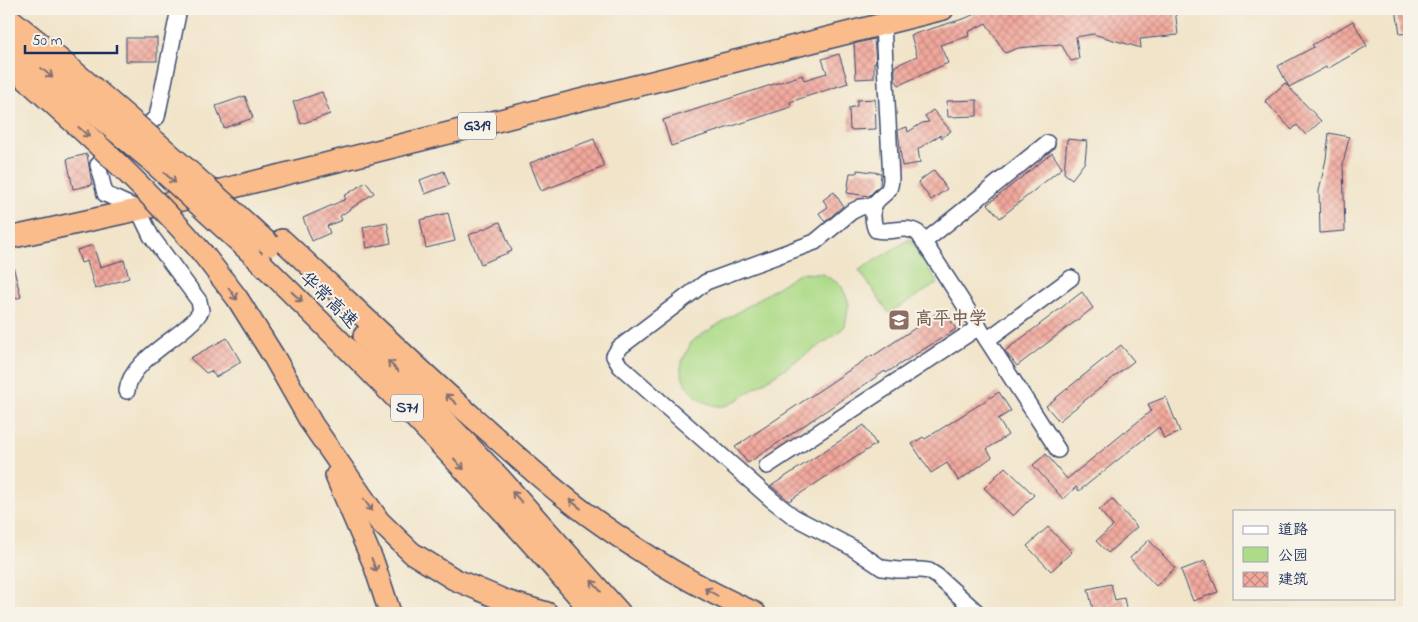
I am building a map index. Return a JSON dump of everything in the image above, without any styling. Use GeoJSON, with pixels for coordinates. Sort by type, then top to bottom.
{"type":"FeatureCollection","features":[{"type":"Feature","properties":{"kind":"highway","name":"G319"},"geometry":{"type":"LineString","coordinates":[[9,238],[182,200],[943,9]]}},
{"type":"Feature","properties":{"kind":"highway","name":"华常高速"},"geometry":{"type":"LineString","coordinates":[[9,18],[56,55],[276,242],[356,328],[434,407],[566,566],[593,613]]}},
{"type":"Feature","properties":{"kind":"highway","name":"华常高速"},"geometry":{"type":"LineString","coordinates":[[9,42],[148,159],[249,251],[343,342],[422,424],[566,566],[620,613]]}},
{"type":"Feature","properties":{"kind":"highway"},"geometry":{"type":"LineString","coordinates":[[9,64],[122,167],[175,221],[204,255],[237,298],[274,357],[312,424],[379,521],[412,553],[454,579],[506,601],[547,613]]}},
{"type":"Feature","properties":{"kind":"highway"},"geometry":{"type":"LineString","coordinates":[[276,242],[518,458],[594,520],[645,554],[726,600],[755,613]]}},
{"type":"Feature","properties":{"kind":"highway"},"geometry":{"type":"LineString","coordinates":[[312,424],[374,564],[390,613]]}},
{"type":"Feature","properties":{"kind":"street"},"geometry":{"type":"LineString","coordinates":[[127,391],[128,382],[141,364],[193,322],[201,311],[199,301],[152,236],[138,210],[105,194],[98,165],[157,117],[179,9]]}},
{"type":"Feature","properties":{"kind":"street"},"geometry":{"type":"LineString","coordinates":[[883,24],[891,188],[874,206],[873,224],[876,230],[881,232],[912,229],[918,233],[1058,450]]}},
{"type":"Feature","properties":{"kind":"street"},"geometry":{"type":"LineString","coordinates":[[924,242],[1047,143]]}},
{"type":"Feature","properties":{"kind":"street"},"geometry":{"type":"LineString","coordinates":[[874,206],[860,207],[851,212],[815,242],[706,282],[619,348],[614,356],[620,366],[772,500],[794,517],[851,547],[882,568],[929,571],[978,613]]}},
{"type":"Feature","properties":{"kind":"street"},"geometry":{"type":"LineString","coordinates":[[767,466],[1071,278]]}},
{"type":"Feature","properties":{"kind":"green space"},"geometry":{"type":"Polygon","coordinates":[[[910,239],[938,283],[889,313],[859,270],[910,239]]]}},
{"type":"Feature","properties":{"kind":"green space"},"geometry":{"type":"Polygon","coordinates":[[[800,273],[823,274],[841,285],[849,303],[845,326],[834,336],[734,402],[724,406],[716,406],[702,401],[686,384],[681,371],[683,359],[692,341],[800,273]]]}},
{"type":"Feature","properties":{"kind":"building"},"geometry":{"type":"Polygon","coordinates":[[[986,9],[994,9],[995,11],[1014,9],[1096,9],[1096,13],[1135,9],[1175,9],[1178,35],[1140,39],[1141,48],[1093,34],[1076,37],[1079,59],[1071,61],[1061,44],[1018,48],[1005,53],[986,23],[968,32],[969,36],[940,45],[948,63],[899,85],[895,80],[895,66],[917,56],[911,35],[966,18],[986,9]]]}},
{"type":"Feature","properties":{"kind":"building"},"geometry":{"type":"Polygon","coordinates":[[[1396,9],[1409,9],[1409,33],[1400,34],[1396,9]]]}},
{"type":"Feature","properties":{"kind":"building"},"geometry":{"type":"Polygon","coordinates":[[[1353,21],[1367,46],[1327,69],[1326,67],[1289,87],[1278,66],[1314,47],[1312,45],[1353,21]]]}},
{"type":"Feature","properties":{"kind":"building"},"geometry":{"type":"Polygon","coordinates":[[[126,38],[157,38],[157,61],[126,61],[126,38]]]}},
{"type":"Feature","properties":{"kind":"building"},"geometry":{"type":"Polygon","coordinates":[[[874,39],[876,63],[874,63],[874,78],[856,79],[854,44],[874,39]]]}},
{"type":"Feature","properties":{"kind":"building"},"geometry":{"type":"Polygon","coordinates":[[[839,54],[848,83],[790,102],[791,107],[671,146],[663,120],[802,75],[804,80],[827,73],[822,59],[839,54]]]}},
{"type":"Feature","properties":{"kind":"building"},"geometry":{"type":"Polygon","coordinates":[[[1285,83],[1321,121],[1306,135],[1297,125],[1292,130],[1265,101],[1285,83]]]}},
{"type":"Feature","properties":{"kind":"building"},"geometry":{"type":"Polygon","coordinates":[[[322,92],[330,114],[301,124],[293,102],[322,92]]]}},
{"type":"Feature","properties":{"kind":"building"},"geometry":{"type":"Polygon","coordinates":[[[245,96],[253,118],[224,128],[216,106],[245,96]]]}},
{"type":"Feature","properties":{"kind":"building"},"geometry":{"type":"Polygon","coordinates":[[[875,99],[876,129],[850,130],[849,108],[857,106],[857,100],[875,99]]]}},
{"type":"Feature","properties":{"kind":"building"},"geometry":{"type":"Polygon","coordinates":[[[977,100],[977,116],[948,117],[947,101],[977,100]]]}},
{"type":"Feature","properties":{"kind":"building"},"geometry":{"type":"Polygon","coordinates":[[[933,110],[951,131],[942,138],[940,135],[918,149],[920,163],[902,166],[898,130],[907,127],[908,132],[922,123],[929,122],[925,116],[933,110]]]}},
{"type":"Feature","properties":{"kind":"building"},"geometry":{"type":"Polygon","coordinates":[[[1329,133],[1349,137],[1343,164],[1345,231],[1320,233],[1319,191],[1329,133]]]}},
{"type":"Feature","properties":{"kind":"building"},"geometry":{"type":"Polygon","coordinates":[[[594,139],[604,167],[541,191],[530,163],[594,139]]]}},
{"type":"Feature","properties":{"kind":"building"},"geometry":{"type":"Polygon","coordinates":[[[1067,139],[1087,141],[1085,162],[1072,179],[1064,173],[1067,139]]]}},
{"type":"Feature","properties":{"kind":"building"},"geometry":{"type":"Polygon","coordinates":[[[1052,153],[1062,168],[1000,218],[988,204],[1052,153]]]}},
{"type":"Feature","properties":{"kind":"building"},"geometry":{"type":"Polygon","coordinates":[[[87,154],[92,185],[73,189],[67,159],[87,154]]]}},
{"type":"Feature","properties":{"kind":"building"},"geometry":{"type":"Polygon","coordinates":[[[857,170],[881,173],[880,185],[869,196],[847,193],[850,173],[857,173],[857,170]]]}},
{"type":"Feature","properties":{"kind":"building"},"geometry":{"type":"Polygon","coordinates":[[[934,170],[947,189],[931,200],[918,182],[934,170]]]}},
{"type":"Feature","properties":{"kind":"building"},"geometry":{"type":"Polygon","coordinates":[[[444,171],[449,185],[425,194],[420,180],[444,171]]]}},
{"type":"Feature","properties":{"kind":"building"},"geometry":{"type":"Polygon","coordinates":[[[366,182],[374,193],[340,216],[342,220],[327,226],[330,233],[312,241],[303,218],[346,199],[344,196],[366,182]]]}},
{"type":"Feature","properties":{"kind":"building"},"geometry":{"type":"Polygon","coordinates":[[[834,192],[843,206],[825,222],[819,213],[828,207],[823,200],[834,192]]]}},
{"type":"Feature","properties":{"kind":"building"},"geometry":{"type":"Polygon","coordinates":[[[448,213],[455,241],[426,248],[420,220],[448,213]]]}},
{"type":"Feature","properties":{"kind":"building"},"geometry":{"type":"Polygon","coordinates":[[[387,222],[391,243],[367,248],[363,227],[387,222]]]}},
{"type":"Feature","properties":{"kind":"building"},"geometry":{"type":"Polygon","coordinates":[[[500,222],[512,251],[481,264],[469,235],[500,222]]]}},
{"type":"Feature","properties":{"kind":"building"},"geometry":{"type":"Polygon","coordinates":[[[93,245],[100,267],[124,260],[129,278],[95,289],[87,261],[81,263],[77,250],[93,245]]]}},
{"type":"Feature","properties":{"kind":"building"},"geometry":{"type":"Polygon","coordinates":[[[12,262],[21,297],[9,301],[9,263],[12,262]]]}},
{"type":"Feature","properties":{"kind":"building"},"geometry":{"type":"Polygon","coordinates":[[[1082,292],[1093,308],[1017,366],[1005,351],[1082,292]]]}},
{"type":"Feature","properties":{"kind":"building"},"geometry":{"type":"Polygon","coordinates":[[[944,309],[956,329],[886,373],[885,371],[748,463],[735,447],[872,355],[944,309]]]}},
{"type":"Feature","properties":{"kind":"building"},"geometry":{"type":"Polygon","coordinates":[[[227,338],[241,362],[216,377],[211,371],[206,373],[190,358],[227,338]]]}},
{"type":"Feature","properties":{"kind":"building"},"geometry":{"type":"Polygon","coordinates":[[[1121,345],[1134,361],[1059,421],[1046,406],[1121,345]]]}},
{"type":"Feature","properties":{"kind":"building"},"geometry":{"type":"Polygon","coordinates":[[[999,392],[1011,411],[998,419],[1008,435],[987,449],[992,457],[959,481],[947,463],[931,473],[912,444],[923,437],[925,439],[999,392]]]}},
{"type":"Feature","properties":{"kind":"building"},"geometry":{"type":"Polygon","coordinates":[[[1166,397],[1180,432],[1164,439],[1159,427],[1079,491],[1076,487],[1063,499],[1033,465],[1046,454],[1067,479],[1151,411],[1148,404],[1166,397]]]}},
{"type":"Feature","properties":{"kind":"building"},"geometry":{"type":"Polygon","coordinates":[[[864,425],[876,444],[789,501],[771,486],[864,425]]]}},
{"type":"Feature","properties":{"kind":"building"},"geometry":{"type":"Polygon","coordinates":[[[1005,467],[1034,495],[1013,516],[984,488],[1005,467]]]}},
{"type":"Feature","properties":{"kind":"building"},"geometry":{"type":"Polygon","coordinates":[[[1112,499],[1137,527],[1108,553],[1096,541],[1113,526],[1099,510],[1112,499]]]}},
{"type":"Feature","properties":{"kind":"building"},"geometry":{"type":"Polygon","coordinates":[[[1048,527],[1072,552],[1051,571],[1027,546],[1048,527]]]}},
{"type":"Feature","properties":{"kind":"building"},"geometry":{"type":"Polygon","coordinates":[[[1149,540],[1175,568],[1156,586],[1130,558],[1149,540]]]}},
{"type":"Feature","properties":{"kind":"building"},"geometry":{"type":"Polygon","coordinates":[[[1205,561],[1218,592],[1193,601],[1181,570],[1205,561]]]}},
{"type":"Feature","properties":{"kind":"building"},"geometry":{"type":"Polygon","coordinates":[[[1111,584],[1115,600],[1124,598],[1127,613],[1094,613],[1088,589],[1111,584]]]}},
{"type":"Feature","properties":{"kind":"place","name":"高平中学"},"geometry":{"type":"Point","coordinates":[899,320]}}]}
